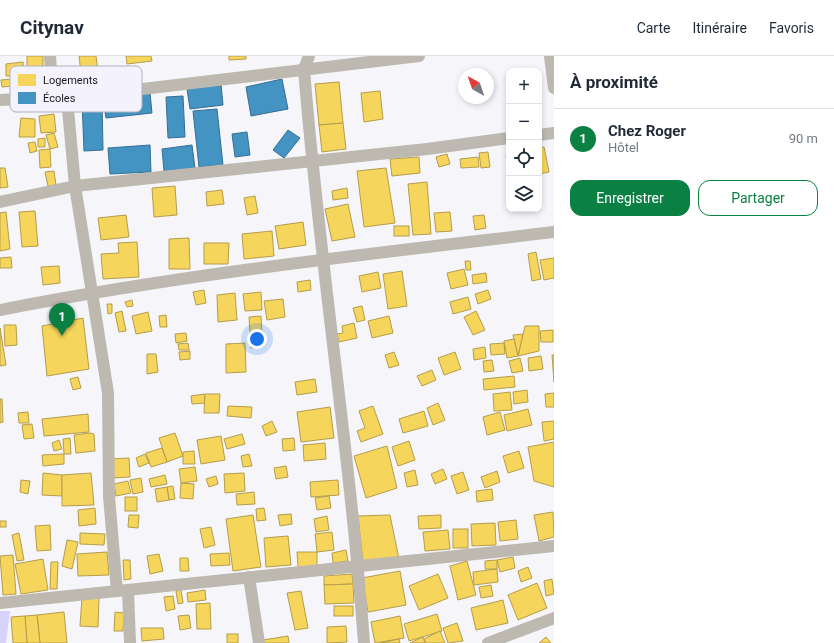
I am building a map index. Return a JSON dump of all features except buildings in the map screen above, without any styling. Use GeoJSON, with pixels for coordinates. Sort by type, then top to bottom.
{"type":"FeatureCollection","features":[{"type":"Feature","properties":{"kind":"street"},"geometry":{"type":"LineString","coordinates":[[50,56],[51,66]]}},
{"type":"Feature","properties":{"kind":"street"},"geometry":{"type":"LineString","coordinates":[[309,56],[304,69],[311,161],[324,260],[358,566],[364,643]]}},
{"type":"Feature","properties":{"kind":"street"},"geometry":{"type":"LineString","coordinates":[[142,89],[419,56]]}},
{"type":"Feature","properties":{"kind":"street"},"geometry":{"type":"LineString","coordinates":[[550,56],[554,88]]}},
{"type":"Feature","properties":{"kind":"street"},"geometry":{"type":"LineString","coordinates":[[0,100],[10,99]]}},
{"type":"Feature","properties":{"kind":"street"},"geometry":{"type":"LineString","coordinates":[[69,112],[75,186],[108,393],[109,496],[130,643]]}},
{"type":"Feature","properties":{"kind":"street"},"geometry":{"type":"LineString","coordinates":[[542,134],[554,132]]}},
{"type":"Feature","properties":{"kind":"street"},"geometry":{"type":"LineString","coordinates":[[0,202],[75,186],[427,149],[506,138]]}},
{"type":"Feature","properties":{"kind":"street"},"geometry":{"type":"LineString","coordinates":[[0,310],[91,292],[324,260],[554,232]]}},
{"type":"Feature","properties":{"kind":"street"},"geometry":{"type":"LineString","coordinates":[[0,603],[554,546]]}},
{"type":"Feature","properties":{"kind":"street"},"geometry":{"type":"LineString","coordinates":[[249,577],[258,643]]}},
{"type":"Feature","properties":{"kind":"street"},"geometry":{"type":"LineString","coordinates":[[488,643],[554,618]]}},
{"type":"Feature","properties":{"kind":"shaded area"},"geometry":{"type":"Polygon","coordinates":[[[0,611],[10,611],[6,643],[0,643],[0,611]]]}},
{"type":"Feature","properties":{"kind":"place","name":"Chez Roger"},"geometry":{"type":"Point","coordinates":[62,336]}}]}
